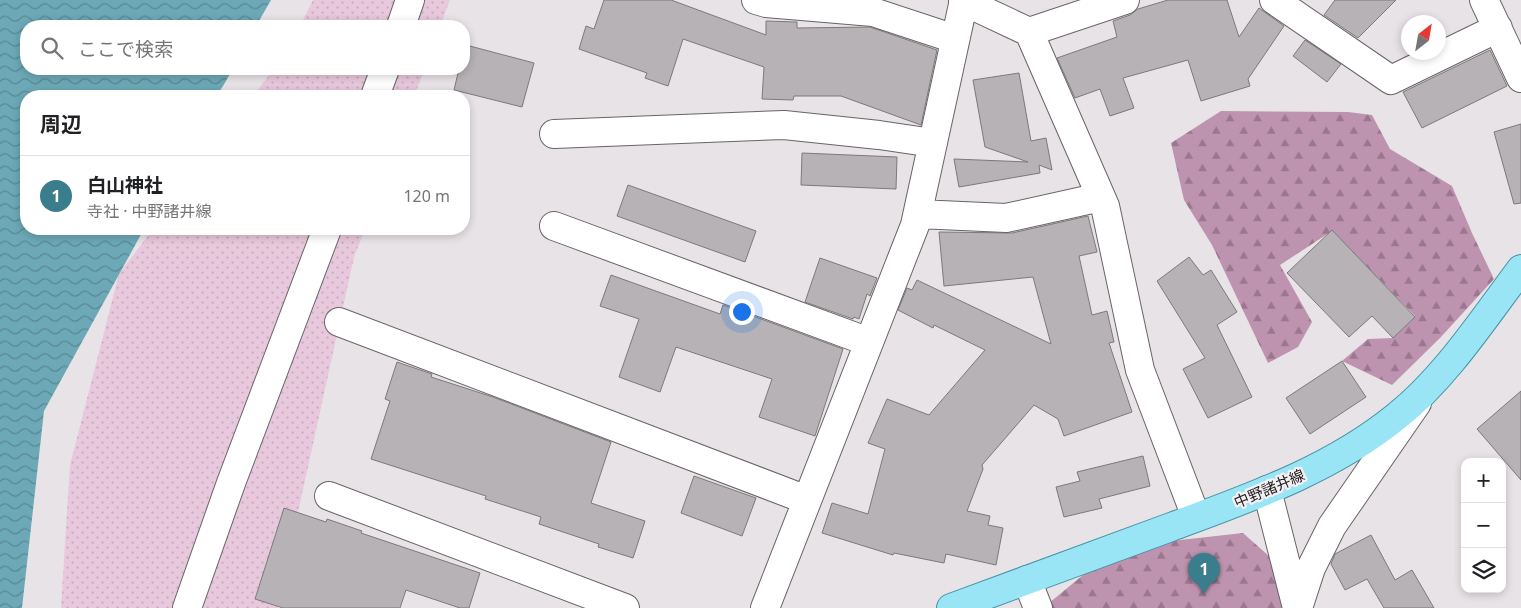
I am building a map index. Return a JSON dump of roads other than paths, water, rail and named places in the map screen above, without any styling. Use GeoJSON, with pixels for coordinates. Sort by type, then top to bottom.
{"type":"FeatureCollection","features":[{"type":"Feature","properties":{"kind":"main road","name":"中野諸井線"},"geometry":{"type":"LineString","coordinates":[[951,608],[1267,490],[1331,461],[1370,438],[1399,415],[1431,383],[1465,344],[1521,269]]}},
{"type":"Feature","properties":{"kind":"street"},"geometry":{"type":"LineString","coordinates":[[403,20],[410,0]]}},
{"type":"Feature","properties":{"kind":"street"},"geometry":{"type":"LineString","coordinates":[[756,0],[766,3],[873,12],[955,39]]}},
{"type":"Feature","properties":{"kind":"street"},"geometry":{"type":"LineString","coordinates":[[1029,32],[1125,0]]}},
{"type":"Feature","properties":{"kind":"street"},"geometry":{"type":"LineString","coordinates":[[1274,0],[1391,80],[1498,28]]}},
{"type":"Feature","properties":{"kind":"street"},"geometry":{"type":"LineString","coordinates":[[1484,0],[1521,78]]}},
{"type":"Feature","properties":{"kind":"street"},"geometry":{"type":"LineString","coordinates":[[765,608],[915,225],[963,1],[1029,32],[1105,206],[1140,370],[1196,518]]}},
{"type":"Feature","properties":{"kind":"street"},"geometry":{"type":"LineString","coordinates":[[377,90],[383,75]]}},
{"type":"Feature","properties":{"kind":"street"},"geometry":{"type":"LineString","coordinates":[[554,134],[784,125],[933,143]]}},
{"type":"Feature","properties":{"kind":"street"},"geometry":{"type":"LineString","coordinates":[[918,214],[1006,218],[1101,197]]}},
{"type":"Feature","properties":{"kind":"street"},"geometry":{"type":"LineString","coordinates":[[554,226],[869,342]]}},
{"type":"Feature","properties":{"kind":"street"},"geometry":{"type":"LineString","coordinates":[[187,608],[231,482],[325,235]]}},
{"type":"Feature","properties":{"kind":"street"},"geometry":{"type":"LineString","coordinates":[[339,322],[807,500]]}},
{"type":"Feature","properties":{"kind":"street"},"geometry":{"type":"LineString","coordinates":[[1298,608],[1311,568],[1332,526],[1431,383]]}},
{"type":"Feature","properties":{"kind":"street"},"geometry":{"type":"LineString","coordinates":[[1267,490],[1298,608]]}},
{"type":"Feature","properties":{"kind":"street"},"geometry":{"type":"LineString","coordinates":[[329,496],[625,608]]}},
{"type":"Feature","properties":{"kind":"street"},"geometry":{"type":"LineString","coordinates":[[1027,580],[1038,608]]}},
{"type":"Feature","properties":{"kind":"water"},"geometry":{"type":"Polygon","coordinates":[[[0,0],[271,0],[259,20],[20,20],[20,75],[229,75],[221,90],[20,90],[20,235],[141,235],[44,411],[22,608],[0,608],[0,0]]]}},
{"type":"Feature","properties":{"kind":"place","name":"白山神社"},"geometry":{"type":"Point","coordinates":[1204,594]}}]}
